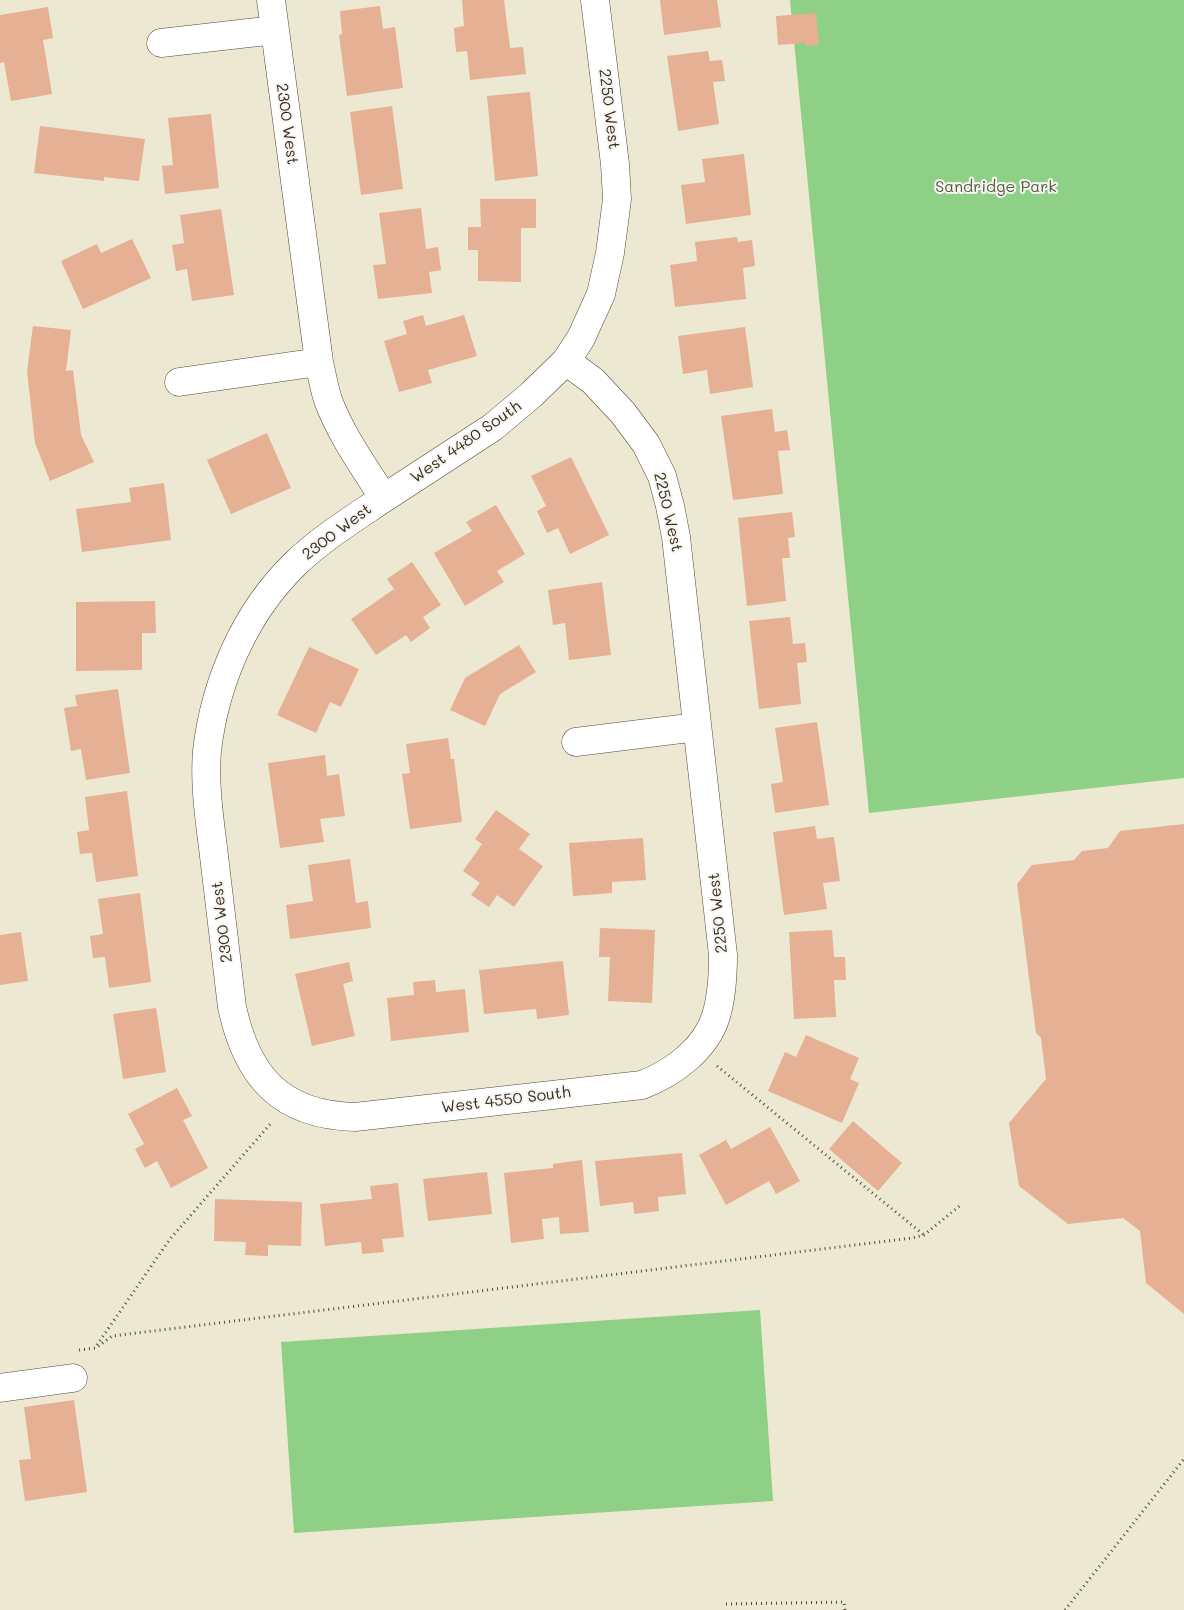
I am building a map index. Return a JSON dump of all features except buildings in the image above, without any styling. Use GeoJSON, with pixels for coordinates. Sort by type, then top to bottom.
{"type":"FeatureCollection","features":[{"type":"Feature","properties":{"kind":"street","name":"2300 West"},"geometry":{"type":"LineString","coordinates":[[271,0],[319,362],[328,398],[336,418],[384,498],[322,540],[295,564],[269,592],[238,646],[224,677],[213,711],[207,753],[207,794],[232,1007],[248,1057],[268,1085],[282,1111]]}},
{"type":"Feature","properties":{"kind":"street","name":"2250 West"},"geometry":{"type":"LineString","coordinates":[[595,0],[616,164],[617,199],[610,253],[601,294],[581,338],[566,361],[593,381],[623,413],[646,444],[662,476],[670,506],[676,537],[723,955],[720,997],[716,1017],[707,1036]]}},
{"type":"Feature","properties":{"kind":"street"},"geometry":{"type":"LineString","coordinates":[[161,43],[275,30]]}},
{"type":"Feature","properties":{"kind":"street","name":"West 4480 South"},"geometry":{"type":"LineString","coordinates":[[384,498],[493,427],[531,395],[566,361]]}},
{"type":"Feature","properties":{"kind":"street"},"geometry":{"type":"LineString","coordinates":[[179,382],[319,362]]}},
{"type":"Feature","properties":{"kind":"street"},"geometry":{"type":"LineString","coordinates":[[576,742],[697,727]]}},
{"type":"Feature","properties":{"kind":"street","name":"West 4550 South"},"geometry":{"type":"LineString","coordinates":[[282,1111],[304,1108],[335,1117],[355,1118],[642,1084],[659,1078],[673,1070],[686,1060],[707,1036]]}},
{"type":"Feature","properties":{"kind":"street"},"geometry":{"type":"LineString","coordinates":[[0,1388],[73,1378]]}},
{"type":"Feature","properties":{"kind":"path"},"geometry":{"type":"LineString","coordinates":[[716,1065],[924,1235]]}},
{"type":"Feature","properties":{"kind":"path"},"geometry":{"type":"LineString","coordinates":[[96,1348],[170,1239],[282,1111]]}},
{"type":"Feature","properties":{"kind":"path"},"geometry":{"type":"LineString","coordinates":[[77,1350],[96,1348],[112,1336],[924,1235],[962,1204]]}},
{"type":"Feature","properties":{"kind":"path"},"geometry":{"type":"LineString","coordinates":[[1065,1610],[1184,1459]]}},
{"type":"Feature","properties":{"kind":"path"},"geometry":{"type":"LineString","coordinates":[[726,1604],[844,1602],[845,1610]]}},
{"type":"Feature","properties":{"kind":"green space","name":"Sandridge Park"},"geometry":{"type":"Polygon","coordinates":[[[790,0],[1184,0],[1184,778],[869,813],[790,0]]]}},
{"type":"Feature","properties":{"kind":"green space"},"geometry":{"type":"Polygon","coordinates":[[[760,1310],[773,1501],[294,1533],[281,1342],[760,1310]]]}}]}
